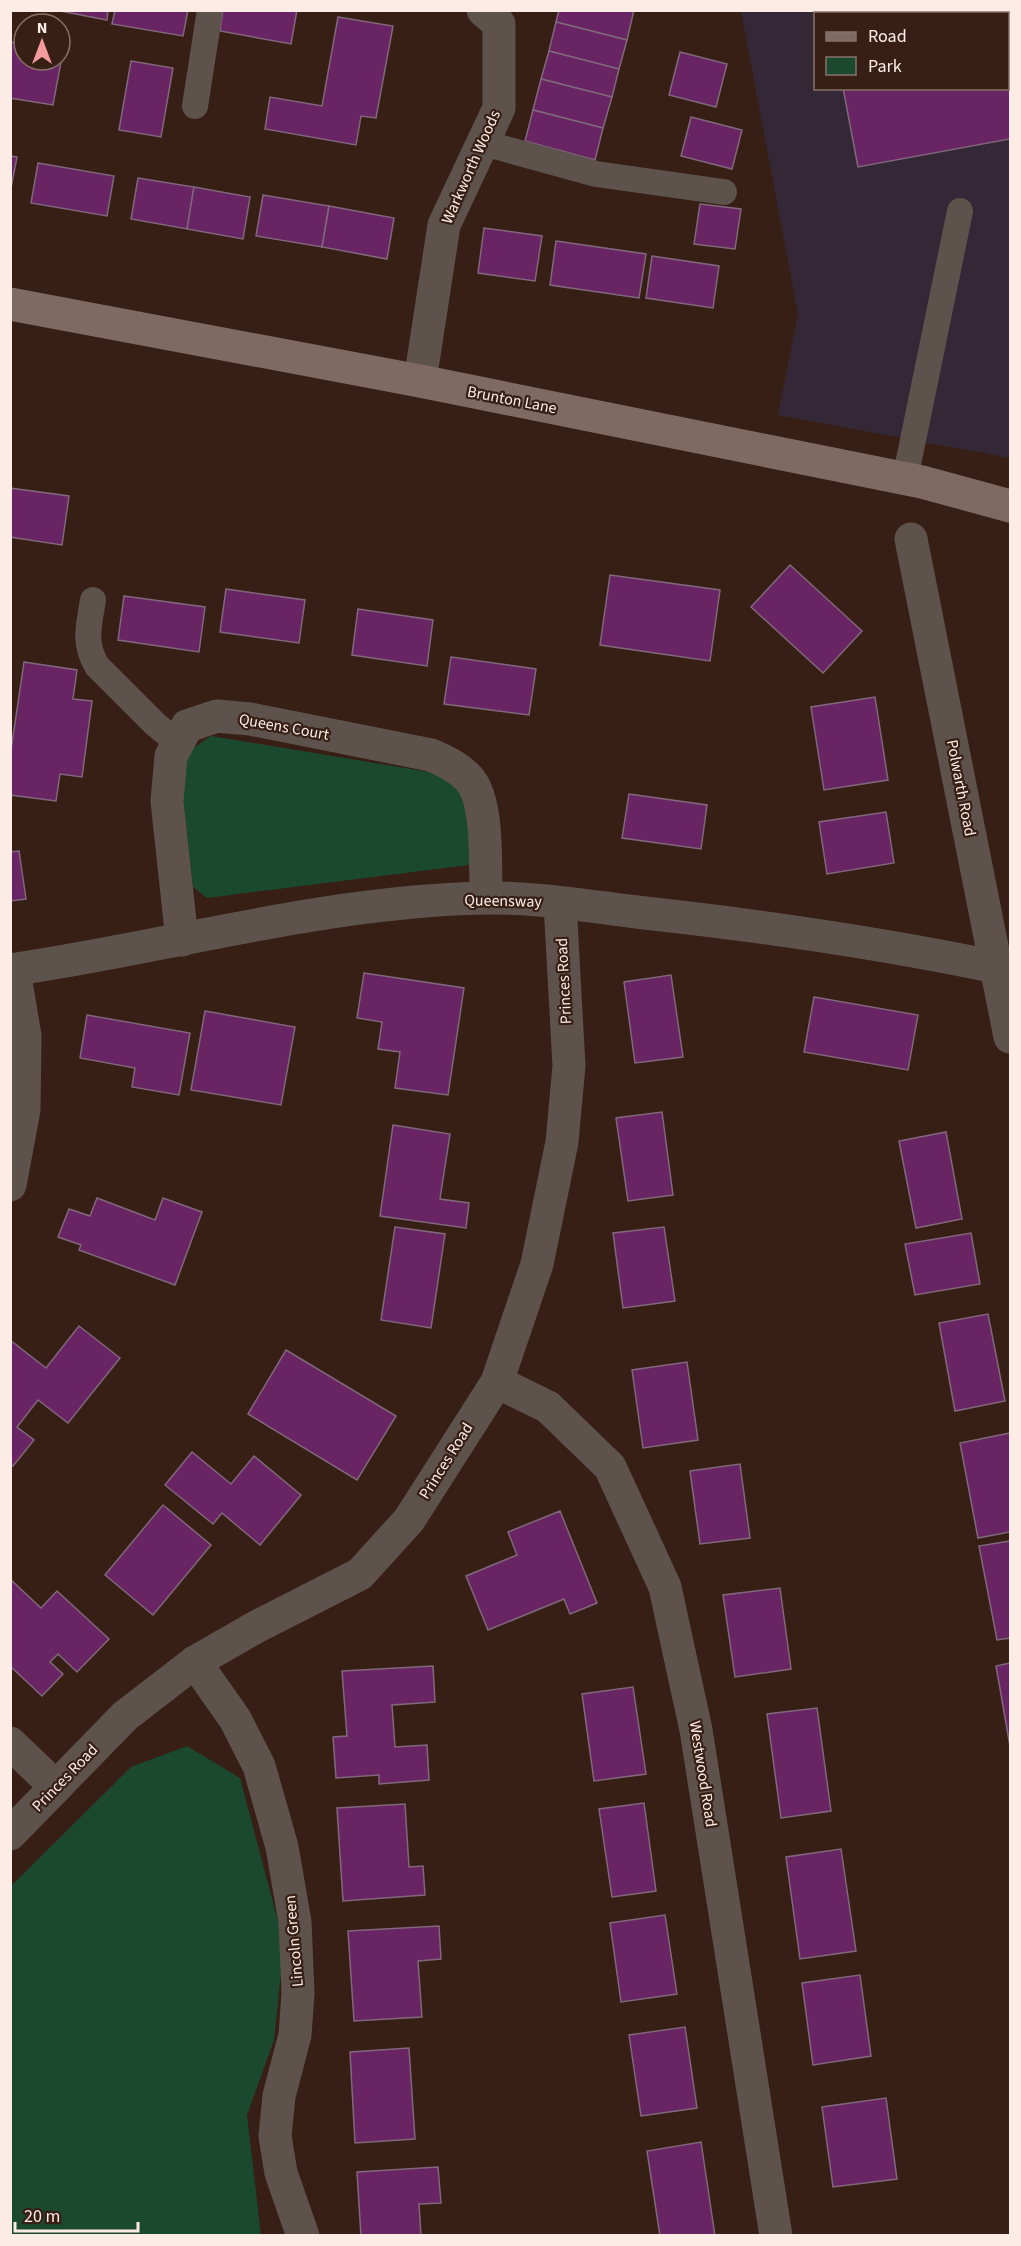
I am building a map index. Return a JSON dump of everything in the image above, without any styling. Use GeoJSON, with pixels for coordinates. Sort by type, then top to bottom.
{"type":"FeatureCollection","features":[{"type":"Feature","properties":{"kind":"street","name":"Warkworth Woods"},"geometry":{"type":"LineString","coordinates":[[420,381],[444,225],[499,108],[497,15]]}},
{"type":"Feature","properties":{"kind":"street","name":"Brunton Lane"},"geometry":{"type":"LineString","coordinates":[[10,304],[420,381],[905,479],[1011,506]]}},
{"type":"Feature","properties":{"kind":"street","name":"Polwarth Road"},"geometry":{"type":"LineString","coordinates":[[911,539],[1011,1037]]}},
{"type":"Feature","properties":{"kind":"street","name":"Queens Court"},"geometry":{"type":"LineString","coordinates":[[182,940],[167,801],[171,756],[187,726],[217,716],[250,719],[431,755],[450,763],[471,781],[482,806],[486,898]]}},
{"type":"Feature","properties":{"kind":"street","name":"Queensway"},"geometry":{"type":"LineString","coordinates":[[12,970],[309,916],[399,904],[486,898],[560,903],[701,919],[895,946],[996,967]]}},
{"type":"Feature","properties":{"kind":"street","name":"Princes Road"},"geometry":{"type":"LineString","coordinates":[[10,1834],[125,1716],[195,1662],[256,1627],[360,1574],[409,1520],[497,1382],[537,1264],[562,1142],[569,1066],[560,903]]}},
{"type":"Feature","properties":{"kind":"street"},"geometry":{"type":"LineString","coordinates":[[10,1185],[24,1110],[26,1036],[12,970]]}},
{"type":"Feature","properties":{"kind":"street","name":"Westwood Road"},"geometry":{"type":"LineString","coordinates":[[497,1382],[548,1407],[610,1467],[665,1587],[696,1730],[776,2235]]}},
{"type":"Feature","properties":{"kind":"street","name":"Lincoln Green"},"geometry":{"type":"LineString","coordinates":[[195,1662],[235,1719],[259,1766],[282,1847],[296,1922],[298,1993],[295,2035],[279,2096],[275,2136],[281,2173],[303,2235]]}},
{"type":"Feature","properties":{"kind":"street"},"geometry":{"type":"LineString","coordinates":[[10,1743],[56,1787]]}},
{"type":"Feature","properties":{"kind":"lane"},"geometry":{"type":"LineString","coordinates":[[195,106],[210,10]]}},
{"type":"Feature","properties":{"kind":"lane"},"geometry":{"type":"LineString","coordinates":[[484,143],[596,174],[724,192]]}},
{"type":"Feature","properties":{"kind":"lane"},"geometry":{"type":"LineString","coordinates":[[905,479],[960,211]]}},
{"type":"Feature","properties":{"kind":"lane"},"geometry":{"type":"LineString","coordinates":[[93,600],[87,645],[90,655],[97,666],[155,724],[178,743]]}},
{"type":"Feature","properties":{"kind":"shaded area"},"geometry":{"type":"Polygon","coordinates":[[[741,11],[1010,11],[1010,458],[778,415],[798,314],[741,11]]]}},
{"type":"Feature","properties":{"kind":"green space"},"geometry":{"type":"Polygon","coordinates":[[[211,736],[435,773],[465,788],[479,810],[469,865],[207,898],[193,887],[179,758],[211,736]]]}},
{"type":"Feature","properties":{"kind":"green space"},"geometry":{"type":"Polygon","coordinates":[[[187,1746],[240,1778],[284,1944],[274,2040],[247,2115],[261,2235],[11,2236],[11,1886],[131,1767],[187,1746]]]}},
{"type":"Feature","properties":{"kind":"building"},"geometry":{"type":"Polygon","coordinates":[[[55,10],[108,10],[107,20],[55,10]]]}},
{"type":"Feature","properties":{"kind":"building"},"geometry":{"type":"Polygon","coordinates":[[[115,10],[188,10],[183,36],[112,24],[115,10]]]}},
{"type":"Feature","properties":{"kind":"building"},"geometry":{"type":"Polygon","coordinates":[[[223,10],[297,10],[291,44],[220,31],[223,10]]]}},
{"type":"Feature","properties":{"kind":"building"},"geometry":{"type":"Polygon","coordinates":[[[559,10],[634,10],[627,40],[556,22],[559,10]]]}},
{"type":"Feature","properties":{"kind":"building"},"geometry":{"type":"Polygon","coordinates":[[[872,10],[1010,10],[1010,139],[858,167],[843,90],[1009,90],[1009,12],[864,12],[872,10]]]}},
{"type":"Feature","properties":{"kind":"building"},"geometry":{"type":"Polygon","coordinates":[[[338,17],[393,26],[376,118],[361,116],[356,145],[265,129],[270,97],[322,106],[338,17]]]}},
{"type":"Feature","properties":{"kind":"building"},"geometry":{"type":"Polygon","coordinates":[[[556,22],[627,40],[619,69],[549,51],[556,22]]]}},
{"type":"Feature","properties":{"kind":"building"},"geometry":{"type":"Polygon","coordinates":[[[10,42],[12,42],[12,72],[59,72],[53,105],[10,98],[10,42]]]}},
{"type":"Feature","properties":{"kind":"building"},"geometry":{"type":"Polygon","coordinates":[[[549,51],[619,69],[612,97],[541,79],[549,51]]]}},
{"type":"Feature","properties":{"kind":"building"},"geometry":{"type":"Polygon","coordinates":[[[680,52],[727,64],[716,107],[669,95],[680,52]]]}},
{"type":"Feature","properties":{"kind":"building"},"geometry":{"type":"Polygon","coordinates":[[[131,61],[173,68],[161,137],[119,130],[131,61]]]}},
{"type":"Feature","properties":{"kind":"building"},"geometry":{"type":"Polygon","coordinates":[[[541,79],[612,97],[603,128],[533,110],[541,79]]]}},
{"type":"Feature","properties":{"kind":"building"},"geometry":{"type":"Polygon","coordinates":[[[533,110],[603,128],[595,160],[525,141],[533,110]]]}},
{"type":"Feature","properties":{"kind":"building"},"geometry":{"type":"Polygon","coordinates":[[[691,117],[742,130],[732,169],[681,156],[691,117]]]}},
{"type":"Feature","properties":{"kind":"building"},"geometry":{"type":"Polygon","coordinates":[[[10,156],[17,157],[10,193],[10,156]]]}},
{"type":"Feature","properties":{"kind":"building"},"geometry":{"type":"Polygon","coordinates":[[[38,163],[114,176],[107,216],[31,203],[38,163]]]}},
{"type":"Feature","properties":{"kind":"building"},"geometry":{"type":"Polygon","coordinates":[[[138,178],[194,187],[187,229],[131,219],[138,178]]]}},
{"type":"Feature","properties":{"kind":"building"},"geometry":{"type":"Polygon","coordinates":[[[194,187],[250,197],[243,239],[187,229],[194,187]]]}},
{"type":"Feature","properties":{"kind":"building"},"geometry":{"type":"Polygon","coordinates":[[[263,195],[329,206],[322,247],[256,236],[263,195]]]}},
{"type":"Feature","properties":{"kind":"building"},"geometry":{"type":"Polygon","coordinates":[[[700,204],[741,209],[735,249],[694,244],[700,204]]]}},
{"type":"Feature","properties":{"kind":"building"},"geometry":{"type":"Polygon","coordinates":[[[329,206],[394,218],[387,259],[322,247],[329,206]]]}},
{"type":"Feature","properties":{"kind":"building"},"geometry":{"type":"Polygon","coordinates":[[[484,228],[542,236],[535,281],[478,273],[484,228]]]}},
{"type":"Feature","properties":{"kind":"building"},"geometry":{"type":"Polygon","coordinates":[[[556,241],[646,254],[639,298],[550,285],[556,241]]]}},
{"type":"Feature","properties":{"kind":"building"},"geometry":{"type":"Polygon","coordinates":[[[652,256],[719,266],[713,308],[646,298],[652,256]]]}},
{"type":"Feature","properties":{"kind":"building"},"geometry":{"type":"Polygon","coordinates":[[[10,488],[69,496],[62,545],[10,537],[10,488]]]}},
{"type":"Feature","properties":{"kind":"building"},"geometry":{"type":"Polygon","coordinates":[[[790,565],[862,631],[823,673],[751,607],[790,565]]]}},
{"type":"Feature","properties":{"kind":"building"},"geometry":{"type":"Polygon","coordinates":[[[610,575],[720,590],[710,661],[600,645],[610,575]]]}},
{"type":"Feature","properties":{"kind":"building"},"geometry":{"type":"Polygon","coordinates":[[[226,589],[305,600],[299,643],[220,632],[226,589]]]}},
{"type":"Feature","properties":{"kind":"building"},"geometry":{"type":"Polygon","coordinates":[[[124,596],[205,607],[199,652],[118,640],[124,596]]]}},
{"type":"Feature","properties":{"kind":"building"},"geometry":{"type":"Polygon","coordinates":[[[358,609],[433,620],[427,666],[352,655],[358,609]]]}},
{"type":"Feature","properties":{"kind":"building"},"geometry":{"type":"Polygon","coordinates":[[[451,657],[536,669],[529,715],[444,704],[451,657]]]}},
{"type":"Feature","properties":{"kind":"building"},"geometry":{"type":"Polygon","coordinates":[[[24,662],[77,670],[73,699],[92,701],[82,777],[60,774],[56,801],[10,795],[10,757],[24,662]]]}},
{"type":"Feature","properties":{"kind":"building"},"geometry":{"type":"Polygon","coordinates":[[[875,697],[888,780],[824,790],[811,707],[875,697]]]}},
{"type":"Feature","properties":{"kind":"building"},"geometry":{"type":"Polygon","coordinates":[[[629,794],[707,805],[701,849],[622,838],[629,794]]]}},
{"type":"Feature","properties":{"kind":"building"},"geometry":{"type":"Polygon","coordinates":[[[886,812],[894,863],[827,874],[819,822],[886,812]]]}},
{"type":"Feature","properties":{"kind":"building"},"geometry":{"type":"Polygon","coordinates":[[[19,851],[26,899],[10,901],[10,852],[19,851]]]}},
{"type":"Feature","properties":{"kind":"building"},"geometry":{"type":"Polygon","coordinates":[[[364,973],[464,988],[448,1095],[395,1088],[400,1052],[378,1049],[382,1022],[357,1018],[364,973]]]}},
{"type":"Feature","properties":{"kind":"building"},"geometry":{"type":"Polygon","coordinates":[[[671,975],[683,1057],[635,1063],[624,982],[671,975]]]}},
{"type":"Feature","properties":{"kind":"building"},"geometry":{"type":"Polygon","coordinates":[[[814,997],[918,1015],[908,1070],[804,1052],[814,997]]]}},
{"type":"Feature","properties":{"kind":"building"},"geometry":{"type":"Polygon","coordinates":[[[205,1011],[295,1027],[281,1105],[191,1090],[205,1011]]]}},
{"type":"Feature","properties":{"kind":"building"},"geometry":{"type":"Polygon","coordinates":[[[87,1015],[190,1033],[179,1095],[132,1087],[135,1068],[80,1058],[87,1015]]]}},
{"type":"Feature","properties":{"kind":"building"},"geometry":{"type":"Polygon","coordinates":[[[662,1112],[673,1195],[628,1201],[616,1118],[662,1112]]]}},
{"type":"Feature","properties":{"kind":"building"},"geometry":{"type":"Polygon","coordinates":[[[393,1125],[450,1134],[440,1199],[469,1203],[466,1228],[380,1216],[393,1125]]]}},
{"type":"Feature","properties":{"kind":"building"},"geometry":{"type":"Polygon","coordinates":[[[946,1132],[962,1219],[916,1228],[899,1141],[946,1132]]]}},
{"type":"Feature","properties":{"kind":"building"},"geometry":{"type":"Polygon","coordinates":[[[97,1198],[155,1220],[163,1198],[202,1212],[175,1285],[79,1250],[81,1245],[58,1237],[69,1209],[90,1216],[97,1198]]]}},
{"type":"Feature","properties":{"kind":"building"},"geometry":{"type":"Polygon","coordinates":[[[395,1227],[445,1234],[431,1328],[381,1320],[395,1227]]]}},
{"type":"Feature","properties":{"kind":"building"},"geometry":{"type":"Polygon","coordinates":[[[664,1227],[675,1301],[623,1308],[613,1233],[664,1227]]]}},
{"type":"Feature","properties":{"kind":"building"},"geometry":{"type":"Polygon","coordinates":[[[971,1233],[980,1284],[915,1295],[905,1244],[971,1233]]]}},
{"type":"Feature","properties":{"kind":"building"},"geometry":{"type":"Polygon","coordinates":[[[988,1314],[1005,1401],[955,1411],[939,1323],[988,1314]]]}},
{"type":"Feature","properties":{"kind":"building"},"geometry":{"type":"Polygon","coordinates":[[[79,1326],[120,1358],[68,1423],[38,1400],[17,1427],[34,1440],[13,1466],[10,1464],[10,1340],[46,1368],[79,1326]]]}},
{"type":"Feature","properties":{"kind":"building"},"geometry":{"type":"Polygon","coordinates":[[[286,1350],[396,1416],[357,1480],[248,1414],[286,1350]]]}},
{"type":"Feature","properties":{"kind":"building"},"geometry":{"type":"Polygon","coordinates":[[[687,1362],[698,1440],[643,1448],[632,1370],[687,1362]]]}},
{"type":"Feature","properties":{"kind":"building"},"geometry":{"type":"Polygon","coordinates":[[[1010,1433],[1010,1532],[978,1538],[960,1443],[1010,1433]]]}},
{"type":"Feature","properties":{"kind":"building"},"geometry":{"type":"Polygon","coordinates":[[[192,1452],[231,1484],[254,1456],[301,1495],[260,1545],[222,1513],[213,1524],[165,1485],[192,1452]]]}},
{"type":"Feature","properties":{"kind":"building"},"geometry":{"type":"Polygon","coordinates":[[[740,1464],[750,1538],[700,1544],[690,1471],[740,1464]]]}},
{"type":"Feature","properties":{"kind":"building"},"geometry":{"type":"Polygon","coordinates":[[[163,1505],[211,1545],[153,1615],[105,1575],[163,1505]]]}},
{"type":"Feature","properties":{"kind":"building"},"geometry":{"type":"Polygon","coordinates":[[[560,1511],[597,1603],[570,1614],[564,1599],[488,1630],[466,1576],[517,1555],[508,1532],[560,1511]]]}},
{"type":"Feature","properties":{"kind":"building"},"geometry":{"type":"Polygon","coordinates":[[[1010,1541],[1010,1638],[997,1640],[979,1546],[1010,1541]]]}},
{"type":"Feature","properties":{"kind":"building"},"geometry":{"type":"Polygon","coordinates":[[[10,1579],[41,1608],[57,1591],[109,1639],[77,1672],[58,1654],[50,1662],[63,1674],[42,1696],[10,1666],[10,1579]]]}},
{"type":"Feature","properties":{"kind":"building"},"geometry":{"type":"Polygon","coordinates":[[[780,1588],[791,1669],[735,1677],[723,1595],[780,1588]]]}},
{"type":"Feature","properties":{"kind":"building"},"geometry":{"type":"Polygon","coordinates":[[[1010,1663],[1010,1746],[996,1666],[1010,1663]]]}},
{"type":"Feature","properties":{"kind":"building"},"geometry":{"type":"Polygon","coordinates":[[[433,1666],[435,1702],[392,1705],[395,1747],[427,1745],[429,1780],[379,1784],[379,1775],[336,1778],[333,1737],[347,1736],[342,1671],[433,1666]]]}},
{"type":"Feature","properties":{"kind":"building"},"geometry":{"type":"Polygon","coordinates":[[[633,1687],[646,1774],[594,1781],[582,1694],[633,1687]]]}},
{"type":"Feature","properties":{"kind":"building"},"geometry":{"type":"Polygon","coordinates":[[[817,1708],[831,1811],[781,1818],[767,1714],[817,1708]]]}},
{"type":"Feature","properties":{"kind":"building"},"geometry":{"type":"Polygon","coordinates":[[[644,1803],[656,1891],[612,1897],[599,1809],[644,1803]]]}},
{"type":"Feature","properties":{"kind":"building"},"geometry":{"type":"Polygon","coordinates":[[[405,1804],[409,1867],[423,1866],[425,1895],[343,1901],[337,1808],[405,1804]]]}},
{"type":"Feature","properties":{"kind":"building"},"geometry":{"type":"Polygon","coordinates":[[[841,1849],[856,1951],[800,1959],[786,1857],[841,1849]]]}},
{"type":"Feature","properties":{"kind":"building"},"geometry":{"type":"Polygon","coordinates":[[[665,1915],[677,1994],[621,2002],[610,1923],[665,1915]]]}},
{"type":"Feature","properties":{"kind":"building"},"geometry":{"type":"Polygon","coordinates":[[[439,1926],[441,1959],[418,1961],[422,2017],[354,2021],[348,1931],[439,1926]]]}},
{"type":"Feature","properties":{"kind":"building"},"geometry":{"type":"Polygon","coordinates":[[[860,1975],[871,2056],[813,2065],[802,1983],[860,1975]]]}},
{"type":"Feature","properties":{"kind":"building"},"geometry":{"type":"Polygon","coordinates":[[[685,2027],[697,2108],[641,2116],[629,2035],[685,2027]]]}},
{"type":"Feature","properties":{"kind":"building"},"geometry":{"type":"Polygon","coordinates":[[[409,2048],[415,2139],[355,2143],[350,2052],[409,2048]]]}},
{"type":"Feature","properties":{"kind":"building"},"geometry":{"type":"Polygon","coordinates":[[[886,2098],[897,2179],[833,2187],[822,2107],[886,2098]]]}},
{"type":"Feature","properties":{"kind":"building"},"geometry":{"type":"Polygon","coordinates":[[[701,2142],[715,2236],[660,2236],[647,2151],[701,2142]]]}},
{"type":"Feature","properties":{"kind":"building"},"geometry":{"type":"Polygon","coordinates":[[[438,2167],[441,2203],[419,2204],[421,2236],[361,2236],[357,2172],[438,2167]]]}}]}
